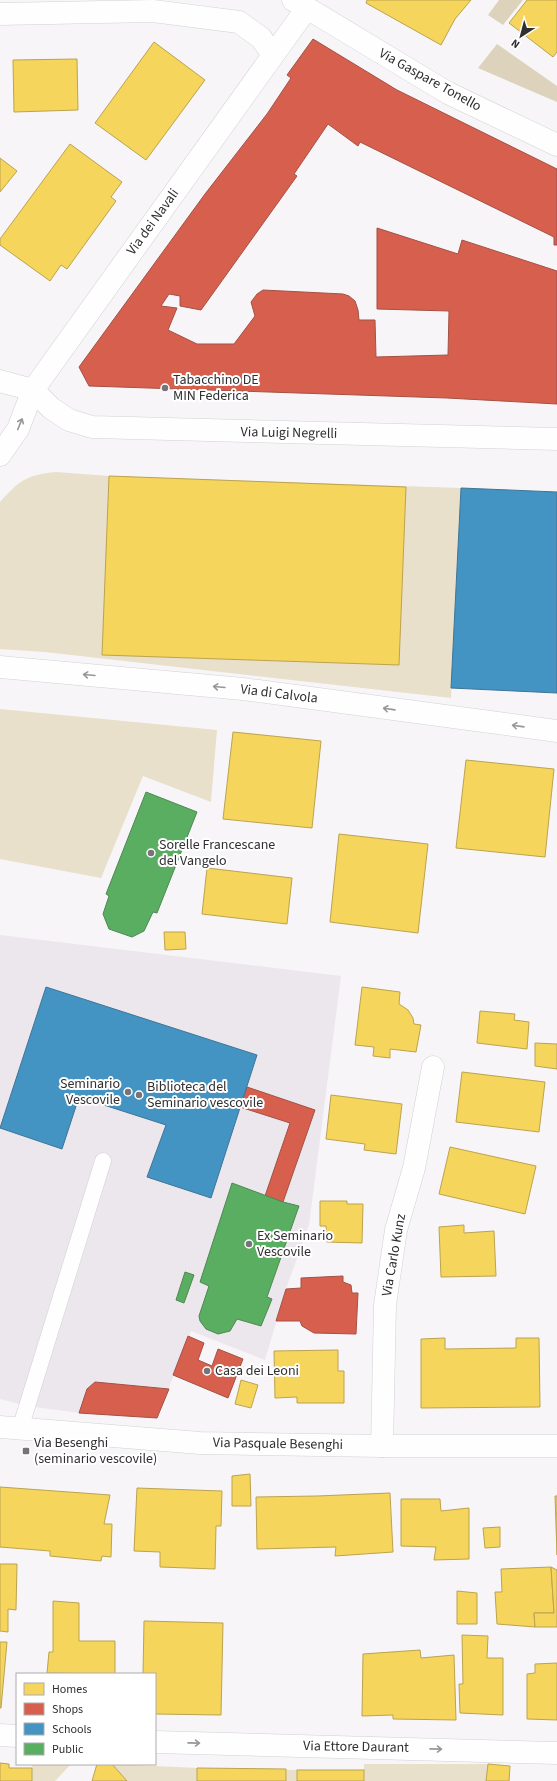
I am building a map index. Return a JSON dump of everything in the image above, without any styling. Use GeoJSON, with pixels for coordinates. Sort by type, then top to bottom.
{"type":"FeatureCollection","features":[{"type":"Feature","properties":{"kind":"street","name":"Via dei Navali"},"geometry":{"type":"LineString","coordinates":[[0,454],[18,430],[33,390],[273,55],[300,4]]}},
{"type":"Feature","properties":{"kind":"street","name":"Via Gaspare Tonello"},"geometry":{"type":"LineString","coordinates":[[300,4],[448,93],[557,145]]}},
{"type":"Feature","properties":{"kind":"street"},"geometry":{"type":"LineString","coordinates":[[0,14],[153,11],[240,22],[261,38],[273,55]]}},
{"type":"Feature","properties":{"kind":"street"},"geometry":{"type":"LineString","coordinates":[[0,381],[33,390]]}},
{"type":"Feature","properties":{"kind":"street","name":"Via Luigi Negrelli"},"geometry":{"type":"LineString","coordinates":[[33,390],[52,408],[69,420],[92,428],[557,440]]}},
{"type":"Feature","properties":{"kind":"street","name":"Via di Calvola"},"geometry":{"type":"LineString","coordinates":[[0,667],[243,689],[557,731]]}},
{"type":"Feature","properties":{"kind":"street","name":"Via Carlo Kunz"},"geometry":{"type":"LineString","coordinates":[[382,1446],[385,1305],[396,1230],[414,1168],[433,1066]]}},
{"type":"Feature","properties":{"kind":"street","name":"Via Pasquale Besenghi"},"geometry":{"type":"LineString","coordinates":[[10,1428],[200,1443],[382,1446],[557,1446]]}},
{"type":"Feature","properties":{"kind":"street"},"geometry":{"type":"LineString","coordinates":[[0,1735],[16,1736]]}},
{"type":"Feature","properties":{"kind":"street","name":"Via Ettore Daurant"},"geometry":{"type":"LineString","coordinates":[[156,1742],[557,1753]]}},
{"type":"Feature","properties":{"kind":"lane"},"geometry":{"type":"LineString","coordinates":[[10,1428],[103,1160]]}},
{"type":"Feature","properties":{"kind":"shaded area"},"geometry":{"type":"Polygon","coordinates":[[[499,0],[523,0],[503,25],[488,15],[499,0]]]}},
{"type":"Feature","properties":{"kind":"shaded area"},"geometry":{"type":"Polygon","coordinates":[[[497,44],[557,86],[557,102],[478,68],[497,44]]]}},
{"type":"Feature","properties":{"kind":"shaded area"},"geometry":{"type":"Polygon","coordinates":[[[56,472],[109,476],[461,488],[451,698],[45,652],[0,649],[0,502],[24,480],[37,475],[56,472]]]}},
{"type":"Feature","properties":{"kind":"shaded area"},"geometry":{"type":"Polygon","coordinates":[[[0,709],[217,730],[211,802],[143,776],[101,878],[0,859],[0,709]]]}},
{"type":"Feature","properties":{"kind":"shaded area"},"geometry":{"type":"Polygon","coordinates":[[[0,935],[341,976],[309,1225],[286,1289],[265,1360],[191,1331],[157,1418],[79,1413],[27,1406],[0,1399],[0,935]]]}},
{"type":"Feature","properties":{"kind":"shaded area"},"geometry":{"type":"Polygon","coordinates":[[[364,1764],[488,1764],[486,1781],[364,1781],[364,1764]]]}},
{"type":"Feature","properties":{"kind":"shaded area"},"geometry":{"type":"Polygon","coordinates":[[[32,1765],[70,1765],[55,1781],[32,1781],[32,1765]]]}},
{"type":"Feature","properties":{"kind":"shaded area"},"geometry":{"type":"Polygon","coordinates":[[[113,1765],[197,1768],[197,1781],[127,1781],[113,1765]]]}},
{"type":"Feature","properties":{"kind":"shaded area"},"geometry":{"type":"Polygon","coordinates":[[[286,1770],[297,1770],[297,1781],[286,1781],[286,1770]]]}},
{"type":"Feature","properties":{"kind":"building: Homes"},"geometry":{"type":"Polygon","coordinates":[[[367,0],[471,0],[455,19],[441,45],[366,3],[367,0]]]}},
{"type":"Feature","properties":{"kind":"building: Homes"},"geometry":{"type":"Polygon","coordinates":[[[527,0],[557,0],[557,52],[553,57],[509,23],[527,0]]]}},
{"type":"Feature","properties":{"kind":"building: Homes"},"geometry":{"type":"Polygon","coordinates":[[[154,42],[205,80],[146,160],[95,123],[154,42]]]}},
{"type":"Feature","properties":{"kind":"building: Homes"},"geometry":{"type":"Polygon","coordinates":[[[77,59],[78,110],[14,112],[13,60],[77,59]]]}},
{"type":"Feature","properties":{"kind":"building: Homes"},"geometry":{"type":"Polygon","coordinates":[[[70,144],[122,182],[111,197],[116,201],[67,269],[61,265],[50,281],[0,245],[0,239],[70,144]]]}},
{"type":"Feature","properties":{"kind":"building: Homes"},"geometry":{"type":"Polygon","coordinates":[[[0,158],[17,171],[0,192],[0,158]]]}},
{"type":"Feature","properties":{"kind":"building: Homes"},"geometry":{"type":"Polygon","coordinates":[[[109,476],[406,487],[399,665],[102,655],[109,476]]]}},
{"type":"Feature","properties":{"kind":"building: Homes"},"geometry":{"type":"Polygon","coordinates":[[[233,732],[321,741],[312,828],[223,819],[233,732]]]}},
{"type":"Feature","properties":{"kind":"building: Homes"},"geometry":{"type":"Polygon","coordinates":[[[466,760],[554,769],[545,857],[456,848],[466,760]]]}},
{"type":"Feature","properties":{"kind":"building: Homes"},"geometry":{"type":"Polygon","coordinates":[[[339,834],[428,844],[418,933],[330,922],[339,834]]]}},
{"type":"Feature","properties":{"kind":"building: Homes"},"geometry":{"type":"Polygon","coordinates":[[[207,868],[292,878],[287,924],[202,914],[207,868]]]}},
{"type":"Feature","properties":{"kind":"building: Homes"},"geometry":{"type":"Polygon","coordinates":[[[164,932],[185,932],[186,949],[165,950],[164,932]]]}},
{"type":"Feature","properties":{"kind":"building: Homes"},"geometry":{"type":"Polygon","coordinates":[[[362,987],[400,992],[399,1004],[408,1010],[413,1018],[414,1024],[421,1025],[416,1052],[390,1049],[390,1058],[373,1056],[374,1047],[355,1045],[362,987]]]}},
{"type":"Feature","properties":{"kind":"building: Homes"},"geometry":{"type":"Polygon","coordinates":[[[480,1011],[515,1014],[514,1020],[529,1022],[527,1049],[477,1043],[480,1011]]]}},
{"type":"Feature","properties":{"kind":"building: Homes"},"geometry":{"type":"Polygon","coordinates":[[[535,1043],[557,1044],[557,1069],[535,1066],[535,1043]]]}},
{"type":"Feature","properties":{"kind":"building: Homes"},"geometry":{"type":"Polygon","coordinates":[[[462,1072],[545,1082],[539,1132],[456,1122],[462,1072]]]}},
{"type":"Feature","properties":{"kind":"building: Homes"},"geometry":{"type":"Polygon","coordinates":[[[331,1095],[402,1104],[396,1154],[364,1150],[365,1144],[326,1139],[331,1095]]]}},
{"type":"Feature","properties":{"kind":"building: Homes"},"geometry":{"type":"Polygon","coordinates":[[[450,1147],[536,1166],[525,1214],[439,1194],[450,1147]]]}},
{"type":"Feature","properties":{"kind":"building: Homes"},"geometry":{"type":"Polygon","coordinates":[[[320,1201],[347,1201],[347,1204],[363,1204],[362,1243],[327,1242],[326,1226],[320,1226],[320,1201]]]}},
{"type":"Feature","properties":{"kind":"building: Homes"},"geometry":{"type":"Polygon","coordinates":[[[464,1225],[464,1233],[494,1231],[496,1276],[441,1277],[439,1227],[464,1225]]]}},
{"type":"Feature","properties":{"kind":"building: Homes"},"geometry":{"type":"Polygon","coordinates":[[[445,1338],[445,1349],[516,1348],[516,1338],[539,1338],[540,1407],[421,1408],[421,1339],[445,1338]]]}},
{"type":"Feature","properties":{"kind":"building: Homes"},"geometry":{"type":"Polygon","coordinates":[[[338,1350],[338,1371],[344,1371],[344,1403],[297,1403],[297,1397],[275,1398],[274,1351],[338,1350]]]}},
{"type":"Feature","properties":{"kind":"building: Homes"},"geometry":{"type":"Polygon","coordinates":[[[241,1380],[258,1385],[251,1408],[235,1404],[241,1380]]]}},
{"type":"Feature","properties":{"kind":"building: Homes"},"geometry":{"type":"Polygon","coordinates":[[[250,1474],[251,1506],[232,1506],[232,1476],[250,1474]]]}},
{"type":"Feature","properties":{"kind":"building: Homes"},"geometry":{"type":"Polygon","coordinates":[[[0,1487],[110,1495],[104,1524],[112,1524],[111,1557],[102,1556],[101,1561],[50,1556],[50,1551],[0,1547],[0,1487]]]}},
{"type":"Feature","properties":{"kind":"building: Homes"},"geometry":{"type":"Polygon","coordinates":[[[137,1488],[222,1491],[221,1526],[216,1526],[215,1569],[160,1567],[160,1552],[134,1551],[137,1488]]]}},
{"type":"Feature","properties":{"kind":"building: Homes"},"geometry":{"type":"Polygon","coordinates":[[[390,1493],[393,1552],[335,1556],[336,1547],[257,1549],[256,1497],[390,1493]]]}},
{"type":"Feature","properties":{"kind":"building: Homes"},"geometry":{"type":"Polygon","coordinates":[[[555,1496],[557,1496],[557,1555],[555,1496]]]}},
{"type":"Feature","properties":{"kind":"building: Homes"},"geometry":{"type":"Polygon","coordinates":[[[401,1499],[440,1499],[441,1511],[469,1508],[469,1559],[434,1560],[436,1547],[401,1546],[401,1499]]]}},
{"type":"Feature","properties":{"kind":"building: Homes"},"geometry":{"type":"Polygon","coordinates":[[[500,1527],[500,1547],[485,1548],[483,1528],[500,1527]]]}},
{"type":"Feature","properties":{"kind":"building: Homes"},"geometry":{"type":"Polygon","coordinates":[[[0,1564],[17,1564],[16,1610],[8,1609],[8,1632],[0,1631],[0,1564]]]}},
{"type":"Feature","properties":{"kind":"building: Homes"},"geometry":{"type":"Polygon","coordinates":[[[551,1567],[554,1613],[534,1613],[535,1627],[497,1624],[495,1592],[502,1592],[501,1569],[551,1567]]]}},
{"type":"Feature","properties":{"kind":"building: Homes"},"geometry":{"type":"Polygon","coordinates":[[[551,1567],[557,1570],[557,1627],[535,1627],[534,1613],[554,1613],[551,1567]]]}},
{"type":"Feature","properties":{"kind":"building: Homes"},"geometry":{"type":"Polygon","coordinates":[[[457,1591],[477,1593],[477,1624],[457,1624],[457,1591]]]}},
{"type":"Feature","properties":{"kind":"building: Homes"},"geometry":{"type":"Polygon","coordinates":[[[53,1601],[79,1603],[79,1641],[115,1641],[115,1673],[47,1673],[49,1652],[53,1652],[53,1601]]]}},
{"type":"Feature","properties":{"kind":"building: Homes"},"geometry":{"type":"Polygon","coordinates":[[[144,1621],[223,1623],[221,1715],[156,1714],[156,1673],[143,1673],[144,1621]]]}},
{"type":"Feature","properties":{"kind":"building: Homes"},"geometry":{"type":"Polygon","coordinates":[[[462,1635],[488,1636],[487,1658],[503,1658],[503,1715],[460,1713],[459,1684],[463,1684],[462,1635]]]}},
{"type":"Feature","properties":{"kind":"building: Homes"},"geometry":{"type":"Polygon","coordinates":[[[0,1642],[7,1642],[1,1708],[0,1708],[0,1642]]]}},
{"type":"Feature","properties":{"kind":"building: Homes"},"geometry":{"type":"Polygon","coordinates":[[[420,1650],[421,1658],[454,1655],[456,1720],[393,1719],[393,1715],[362,1716],[363,1654],[420,1650]]]}},
{"type":"Feature","properties":{"kind":"building: Homes"},"geometry":{"type":"Polygon","coordinates":[[[557,1663],[557,1720],[527,1719],[527,1674],[535,1673],[535,1664],[557,1663]]]}},
{"type":"Feature","properties":{"kind":"building: Homes"},"geometry":{"type":"Polygon","coordinates":[[[0,1763],[9,1764],[9,1768],[32,1768],[32,1781],[0,1781],[0,1763]]]}},
{"type":"Feature","properties":{"kind":"building: Homes"},"geometry":{"type":"Polygon","coordinates":[[[488,1764],[510,1766],[509,1781],[486,1781],[488,1764]]]}},
{"type":"Feature","properties":{"kind":"building: Homes"},"geometry":{"type":"Polygon","coordinates":[[[97,1765],[113,1765],[127,1781],[92,1781],[97,1765]]]}},
{"type":"Feature","properties":{"kind":"building: Homes"},"geometry":{"type":"Polygon","coordinates":[[[197,1768],[286,1769],[286,1781],[197,1781],[197,1768]]]}},
{"type":"Feature","properties":{"kind":"building: Homes"},"geometry":{"type":"Polygon","coordinates":[[[297,1770],[364,1770],[364,1781],[297,1781],[297,1770]]]}},
{"type":"Feature","properties":{"kind":"building: Shops"},"geometry":{"type":"Polygon","coordinates":[[[313,39],[397,90],[557,169],[557,245],[554,245],[554,237],[360,142],[358,146],[328,124],[294,174],[297,176],[201,310],[180,306],[180,296],[169,294],[161,306],[177,308],[168,330],[197,344],[234,344],[255,316],[251,302],[257,294],[263,290],[343,294],[349,296],[355,301],[359,320],[375,320],[376,357],[448,355],[449,311],[377,309],[377,228],[458,254],[462,240],[557,271],[557,404],[447,398],[89,386],[79,367],[205,194],[267,114],[291,78],[287,75],[313,39]]]}},
{"type":"Feature","properties":{"kind":"building: Shops"},"geometry":{"type":"Polygon","coordinates":[[[247,1087],[315,1110],[283,1202],[265,1196],[290,1123],[240,1107],[247,1087]]]}},
{"type":"Feature","properties":{"kind":"building: Shops"},"geometry":{"type":"Polygon","coordinates":[[[343,1276],[343,1282],[351,1285],[352,1293],[358,1293],[356,1334],[314,1333],[302,1326],[300,1321],[276,1321],[286,1289],[301,1288],[301,1278],[343,1276]]]}},
{"type":"Feature","properties":{"kind":"building: Shops","name":"Casa dei Leoni"},"geometry":{"type":"Polygon","coordinates":[[[188,1336],[204,1343],[198,1360],[212,1366],[218,1349],[243,1359],[228,1398],[173,1375],[188,1336]]]}},
{"type":"Feature","properties":{"kind":"building: Shops"},"geometry":{"type":"Polygon","coordinates":[[[95,1382],[169,1389],[157,1418],[79,1413],[87,1389],[95,1382]]]}},
{"type":"Feature","properties":{"kind":"building: Schools"},"geometry":{"type":"Polygon","coordinates":[[[461,488],[557,492],[557,693],[451,688],[461,488]]]}},
{"type":"Feature","properties":{"kind":"building: Schools","name":"Seminario Vescovile"},"geometry":{"type":"Polygon","coordinates":[[[46,987],[257,1055],[211,1198],[147,1177],[166,1125],[79,1097],[62,1149],[0,1128],[46,987]]]}},
{"type":"Feature","properties":{"kind":"building: Public","name":"Sorelle Francescane del Vangelo"},"geometry":{"type":"Polygon","coordinates":[[[146,792],[197,812],[157,913],[153,912],[144,931],[132,937],[109,929],[103,914],[109,896],[106,894],[146,792]]]}},
{"type":"Feature","properties":{"kind":"building: Public","name":"Ex Seminario Vescovile"},"geometry":{"type":"Polygon","coordinates":[[[232,1183],[283,1202],[299,1206],[267,1297],[272,1299],[261,1326],[237,1319],[230,1331],[218,1334],[206,1329],[200,1321],[199,1316],[209,1286],[200,1282],[232,1183]]]}},
{"type":"Feature","properties":{"kind":"building: Public"},"geometry":{"type":"Polygon","coordinates":[[[185,1272],[194,1275],[184,1303],[176,1300],[185,1272]]]}},
{"type":"Feature","properties":{"kind":"place","name":"Tabacchino DE MIN Federica"},"geometry":{"type":"Point","coordinates":[165,388]}},
{"type":"Feature","properties":{"kind":"place","name":"Sorelle Francescane del Vangelo"},"geometry":{"type":"Point","coordinates":[151,853]}},
{"type":"Feature","properties":{"kind":"place","name":"Seminario Vescovile"},"geometry":{"type":"Point","coordinates":[128,1092]}},
{"type":"Feature","properties":{"kind":"place","name":"Biblioteca del Seminario vescovile"},"geometry":{"type":"Point","coordinates":[139,1095]}},
{"type":"Feature","properties":{"kind":"place","name":"Ex Seminario Vescovile"},"geometry":{"type":"Point","coordinates":[249,1244]}},
{"type":"Feature","properties":{"kind":"place","name":"Casa dei Leoni"},"geometry":{"type":"Point","coordinates":[207,1371]}},
{"type":"Feature","properties":{"kind":"place","name":"Via Besenghi (seminario vescovile)"},"geometry":{"type":"Point","coordinates":[26,1451]}}]}
